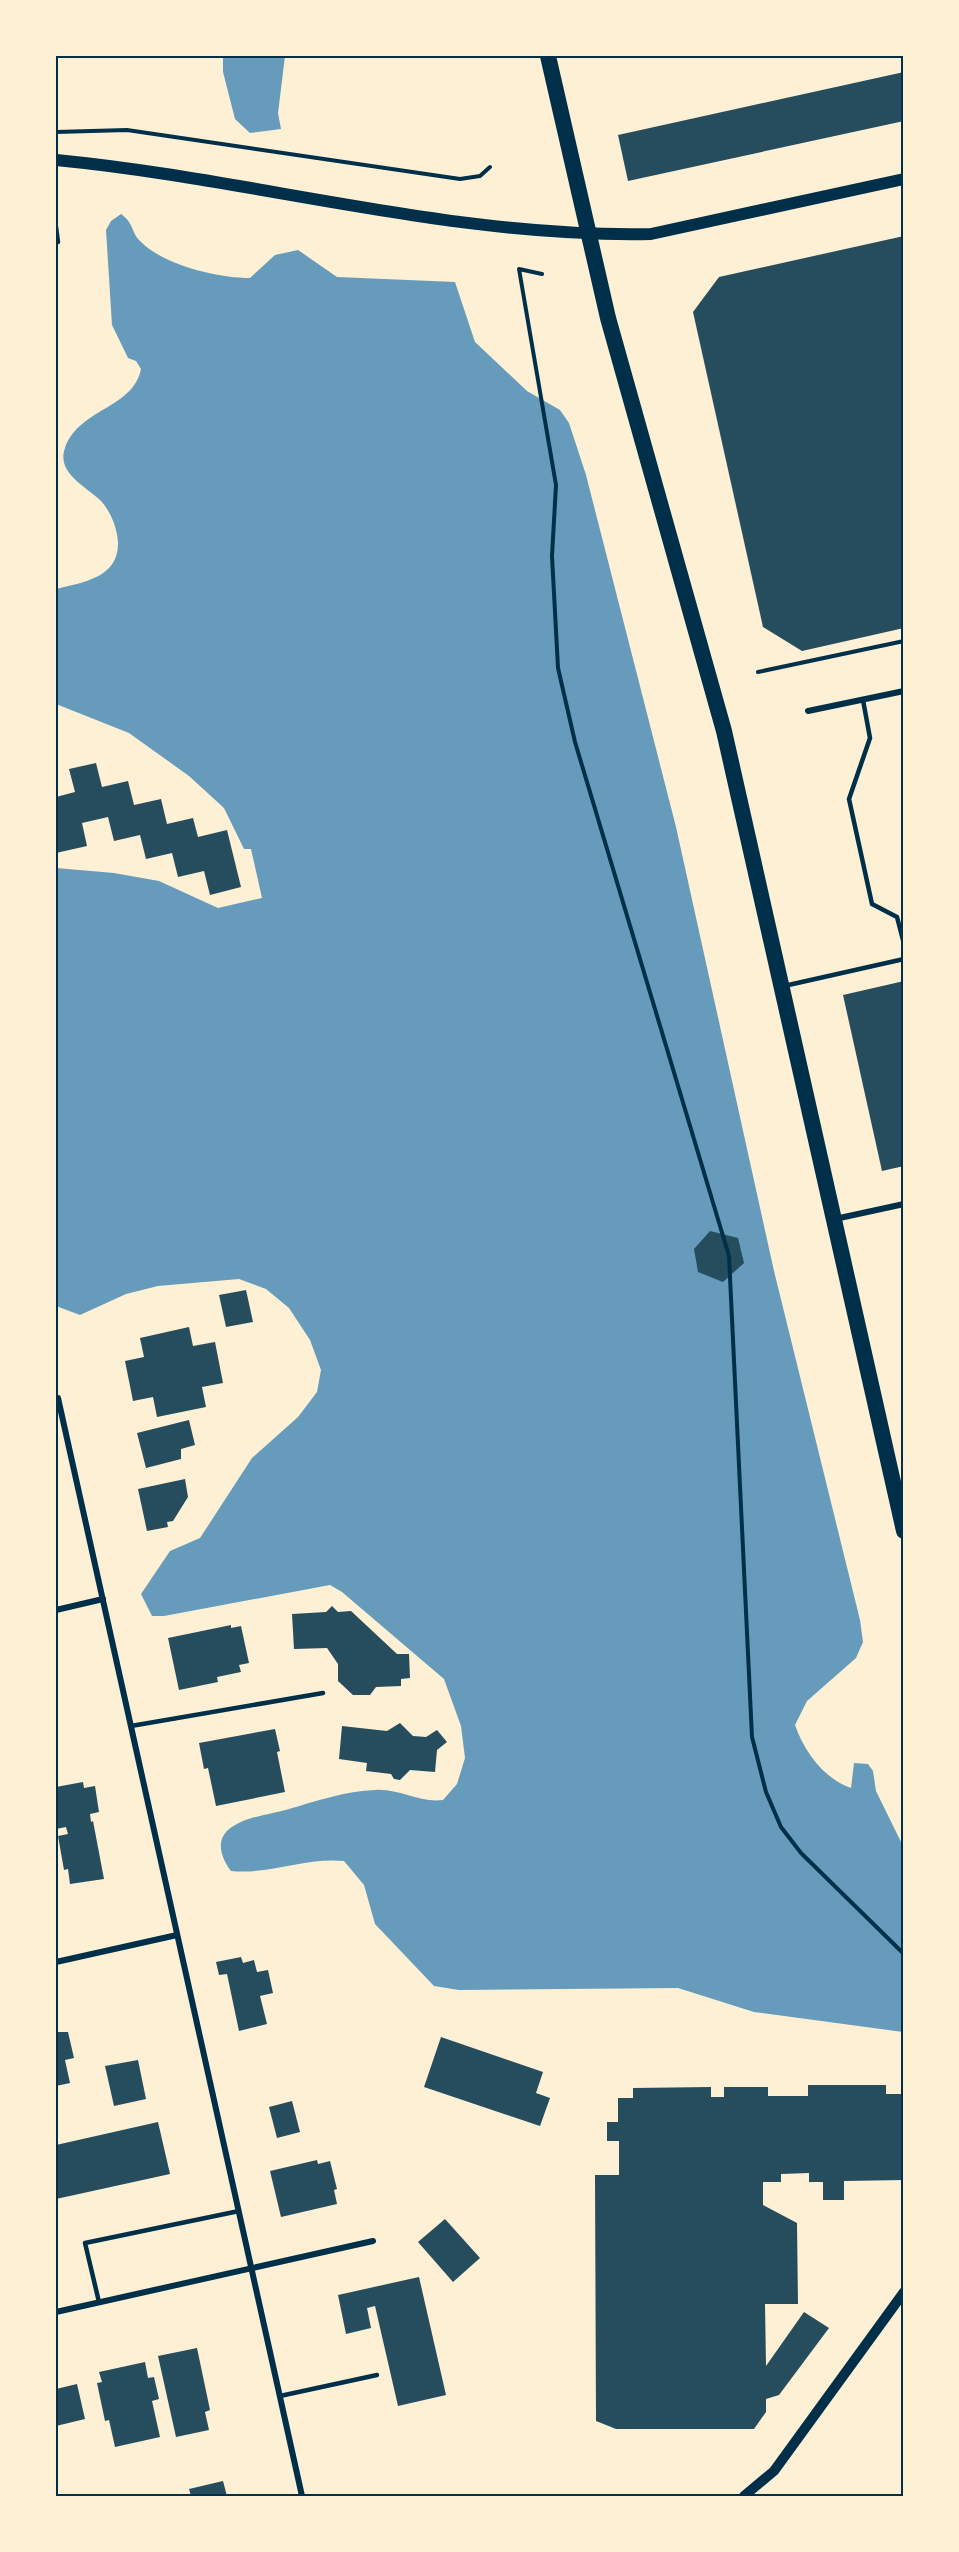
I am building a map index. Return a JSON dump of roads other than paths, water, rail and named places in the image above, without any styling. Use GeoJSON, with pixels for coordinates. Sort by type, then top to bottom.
{"type":"FeatureCollection","features":[{"type":"Feature","properties":{"kind":"highway"},"geometry":{"type":"LineString","coordinates":[[548,56],[608,318],[724,731],[903,1531]]}},
{"type":"Feature","properties":{"kind":"main road"},"geometry":{"type":"LineString","coordinates":[[56,160],[154,171],[417,215],[587,234],[651,234],[903,179]]}},
{"type":"Feature","properties":{"kind":"street"},"geometry":{"type":"LineString","coordinates":[[808,711],[903,691]]}},
{"type":"Feature","properties":{"kind":"street"},"geometry":{"type":"LineString","coordinates":[[835,1220],[903,1204]]}},
{"type":"Feature","properties":{"kind":"street"},"geometry":{"type":"LineString","coordinates":[[58,1398],[303,2496]]}},
{"type":"Feature","properties":{"kind":"street"},"geometry":{"type":"LineString","coordinates":[[56,1610],[103,1599]]}},
{"type":"Feature","properties":{"kind":"street"},"geometry":{"type":"LineString","coordinates":[[56,1962],[177,1935]]}},
{"type":"Feature","properties":{"kind":"street"},"geometry":{"type":"LineString","coordinates":[[56,2312],[373,2241]]}},
{"type":"Feature","properties":{"kind":"street"},"geometry":{"type":"LineString","coordinates":[[744,2496],[774,2471],[903,2292]]}},
{"type":"Feature","properties":{"kind":"lane"},"geometry":{"type":"LineString","coordinates":[[56,227],[58,242],[56,242]]}},
{"type":"Feature","properties":{"kind":"lane"},"geometry":{"type":"LineString","coordinates":[[863,700],[870,738],[849,800],[872,904],[897,917],[903,944]]}},
{"type":"Feature","properties":{"kind":"lane"},"geometry":{"type":"LineString","coordinates":[[782,986],[903,959]]}},
{"type":"Feature","properties":{"kind":"lane"},"geometry":{"type":"LineString","coordinates":[[131,1726],[323,1693]]}},
{"type":"Feature","properties":{"kind":"lane"},"geometry":{"type":"LineString","coordinates":[[99,2302],[85,2243],[239,2211]]}},
{"type":"Feature","properties":{"kind":"lane"},"geometry":{"type":"LineString","coordinates":[[280,2396],[377,2375]]}},
{"type":"Feature","properties":{"kind":"water"},"geometry":{"type":"Polygon","coordinates":[[[223,56],[285,56],[278,113],[281,129],[250,133],[235,119],[223,72],[223,56]]]}},
{"type":"Feature","properties":{"kind":"water"},"geometry":{"type":"Polygon","coordinates":[[[121,214],[128,221],[137,238],[150,249],[176,263],[207,273],[250,278],[275,255],[298,250],[337,277],[455,282],[475,342],[527,391],[560,410],[569,423],[586,475],[676,827],[774,1271],[860,1620],[863,1642],[856,1658],[807,1701],[795,1725],[816,1763],[841,1784],[851,1788],[854,1763],[868,1764],[873,1771],[876,1791],[901,1842],[904,1851],[903,2032],[754,2012],[678,1988],[459,1990],[434,1986],[375,1924],[364,1885],[344,1861],[316,1861],[245,1872],[231,1871],[225,1861],[221,1850],[224,1835],[235,1825],[257,1816],[364,1791],[384,1790],[425,1799],[443,1800],[457,1784],[465,1758],[461,1726],[444,1679],[342,1592],[330,1585],[164,1616],[152,1616],[141,1594],[170,1551],[200,1538],[252,1458],[298,1417],[317,1392],[321,1370],[310,1340],[289,1308],[266,1289],[239,1279],[158,1286],[126,1294],[80,1315],[56,1306],[56,868],[114,873],[159,881],[218,908],[262,898],[251,849],[244,849],[224,808],[189,776],[129,733],[56,704],[56,589],[88,581],[98,576],[113,564],[117,554],[118,542],[111,515],[101,501],[68,472],[63,457],[72,435],[82,424],[128,393],[141,369],[136,361],[128,358],[112,325],[106,230],[111,221],[121,214]]]}}]}
